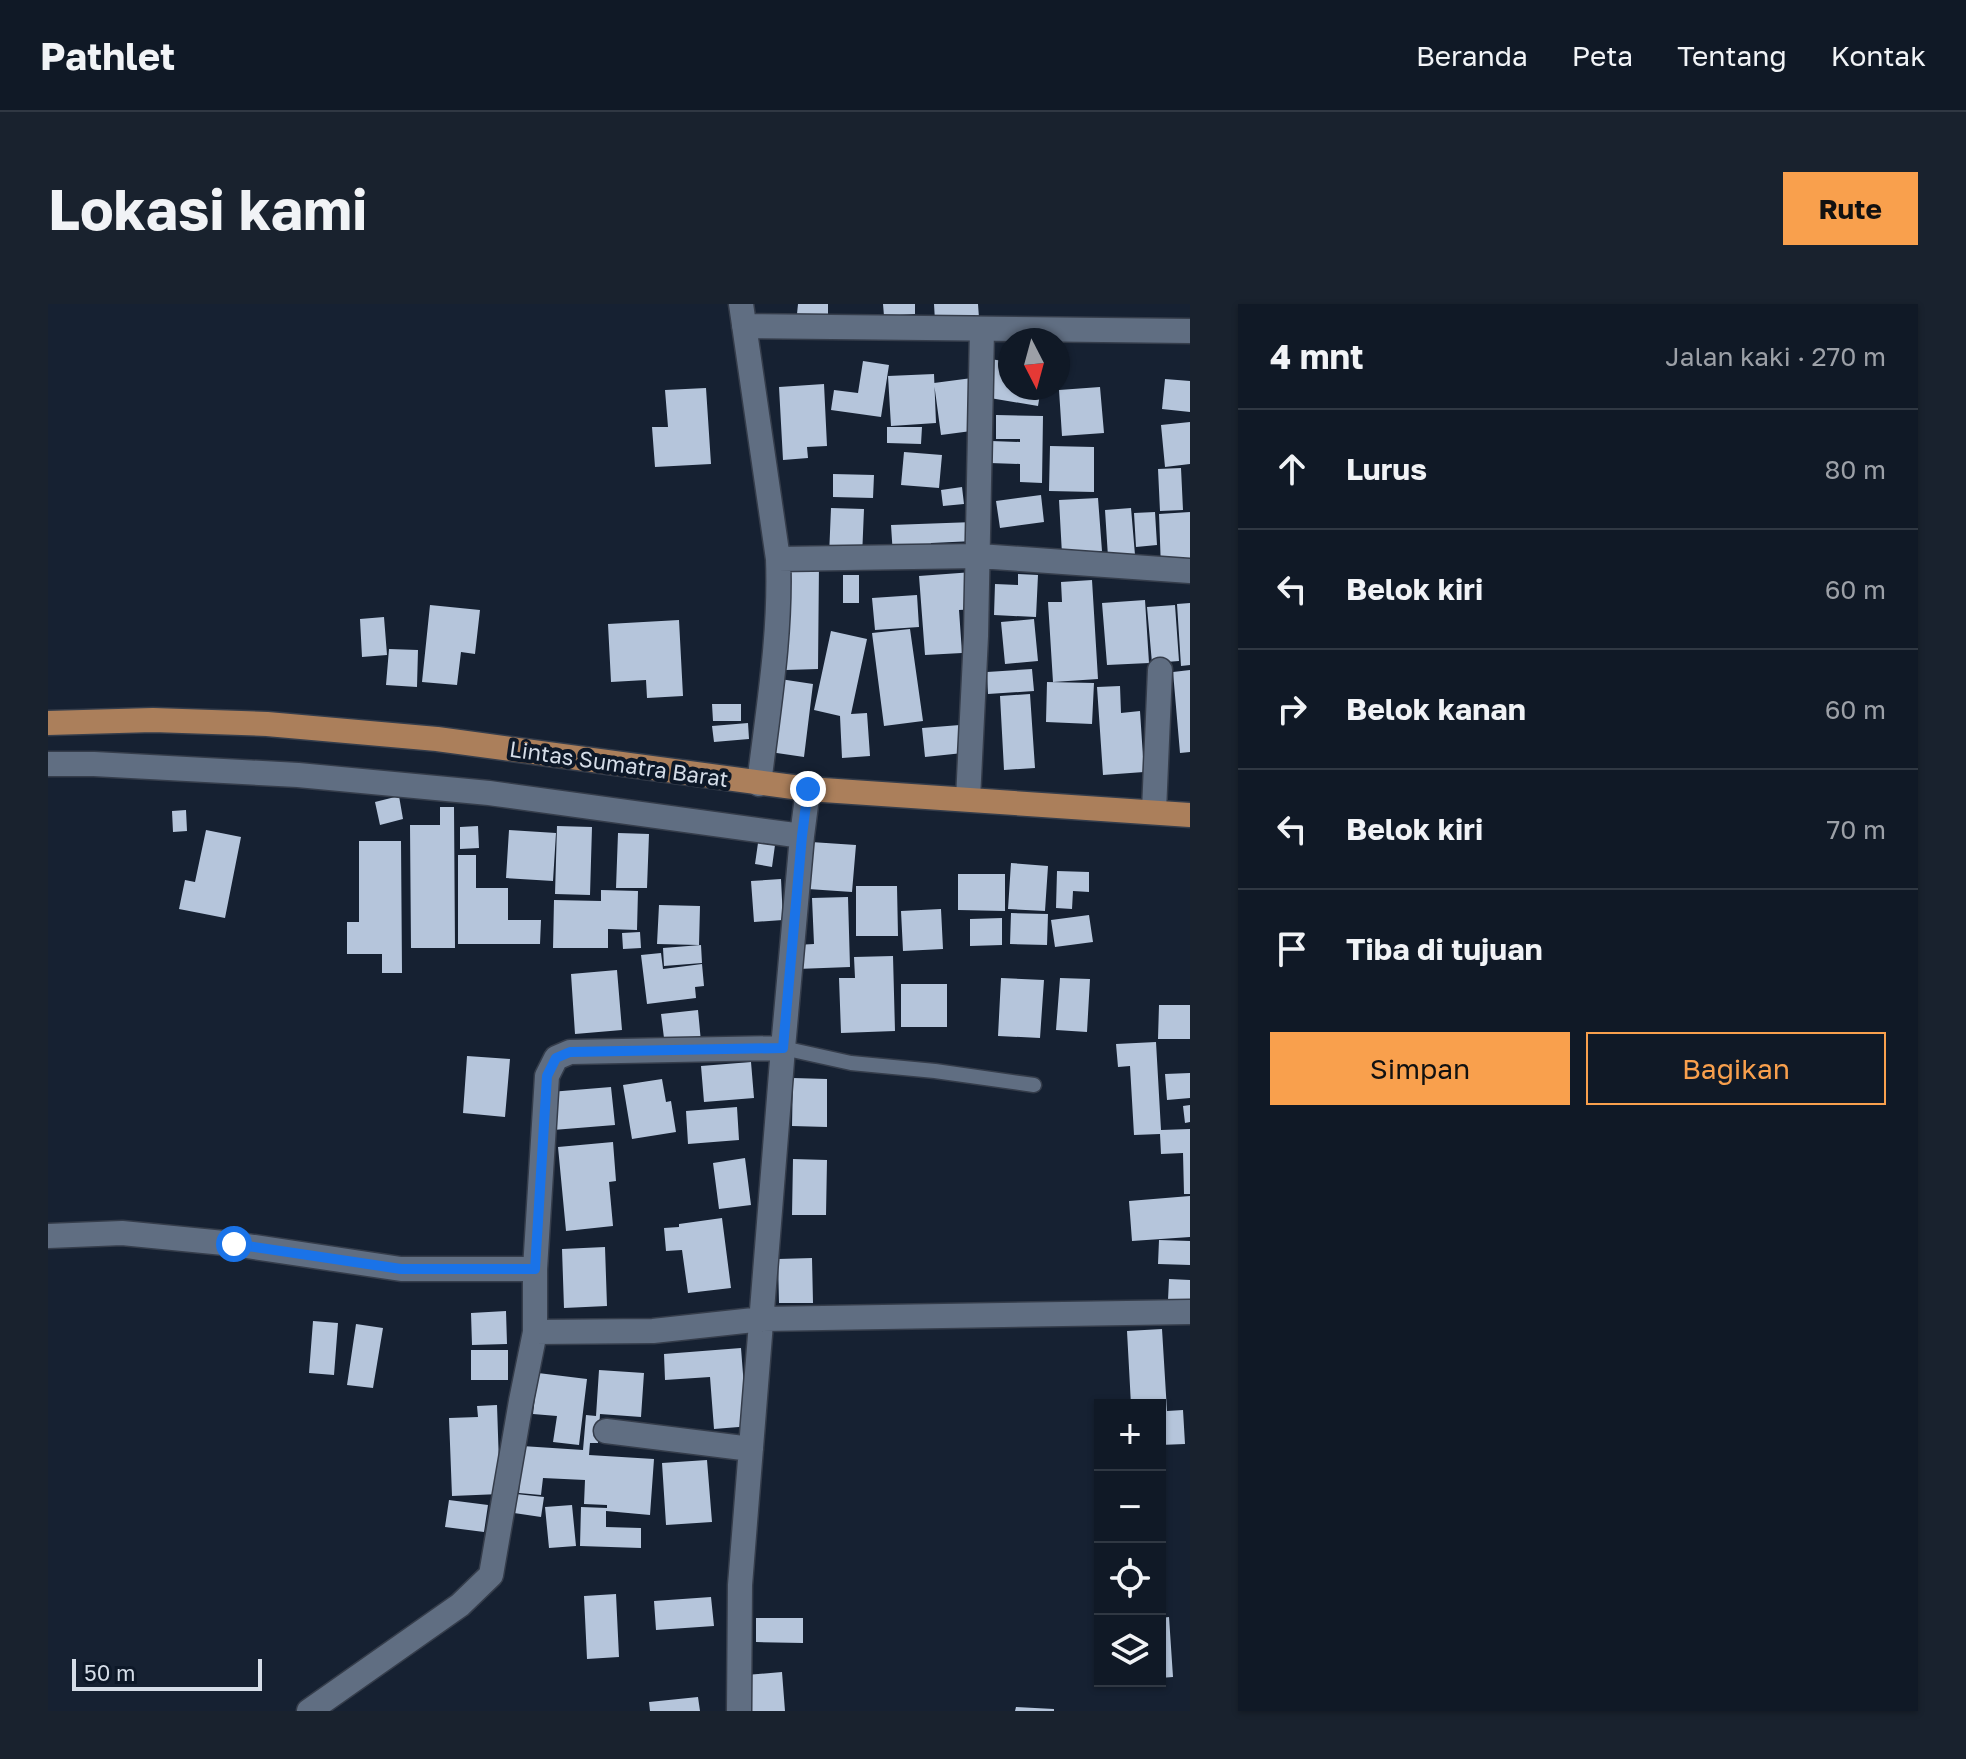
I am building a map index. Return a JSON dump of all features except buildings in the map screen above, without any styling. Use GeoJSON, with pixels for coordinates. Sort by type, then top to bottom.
{"type":"FeatureCollection","features":[{"type":"Feature","properties":{"kind":"highway","name":"Lintas Sumatra Barat"},"geometry":{"type":"LineString","coordinates":[[48,723],[153,720],[267,724],[437,739],[808,789],[1190,815]]}},
{"type":"Feature","properties":{"kind":"street"},"geometry":{"type":"LineString","coordinates":[[759,784],[777,641],[778,559],[742,315],[982,329],[1190,331]]}},
{"type":"Feature","properties":{"kind":"street"},"geometry":{"type":"LineString","coordinates":[[968,799],[979,556],[982,329]]}},
{"type":"Feature","properties":{"kind":"street"},"geometry":{"type":"LineString","coordinates":[[778,559],[979,556],[1190,571]]}},
{"type":"Feature","properties":{"kind":"street"},"geometry":{"type":"LineString","coordinates":[[1154,811],[1160,670]]}},
{"type":"Feature","properties":{"kind":"street"},"geometry":{"type":"LineString","coordinates":[[48,764],[298,775],[489,793],[802,836]]}},
{"type":"Feature","properties":{"kind":"street"},"geometry":{"type":"LineString","coordinates":[[739,1711],[740,1585],[783,1048],[808,789]]}},
{"type":"Feature","properties":{"kind":"street"},"geometry":{"type":"LineString","coordinates":[[309,1711],[460,1605],[491,1575],[535,1332],[535,1269],[547,1076],[556,1058],[570,1052],[783,1048]]}},
{"type":"Feature","properties":{"kind":"street"},"geometry":{"type":"LineString","coordinates":[[48,1236],[122,1233],[234,1244],[401,1269],[535,1269]]}},
{"type":"Feature","properties":{"kind":"street"},"geometry":{"type":"LineString","coordinates":[[535,1332],[653,1331],[763,1319],[1190,1312]]}},
{"type":"Feature","properties":{"kind":"street"},"geometry":{"type":"LineString","coordinates":[[606,1431],[751,1449]]}},
{"type":"Feature","properties":{"kind":"lane"},"geometry":{"type":"LineString","coordinates":[[783,1048],[851,1063],[1034,1085]]}},
{"type":"Feature","properties":{"kind":"route"},"geometry":{"type":"LineString","coordinates":[[234,1244],[401,1269],[535,1269],[547,1076],[556,1058],[570,1052],[783,1048],[808,789]]}}]}
